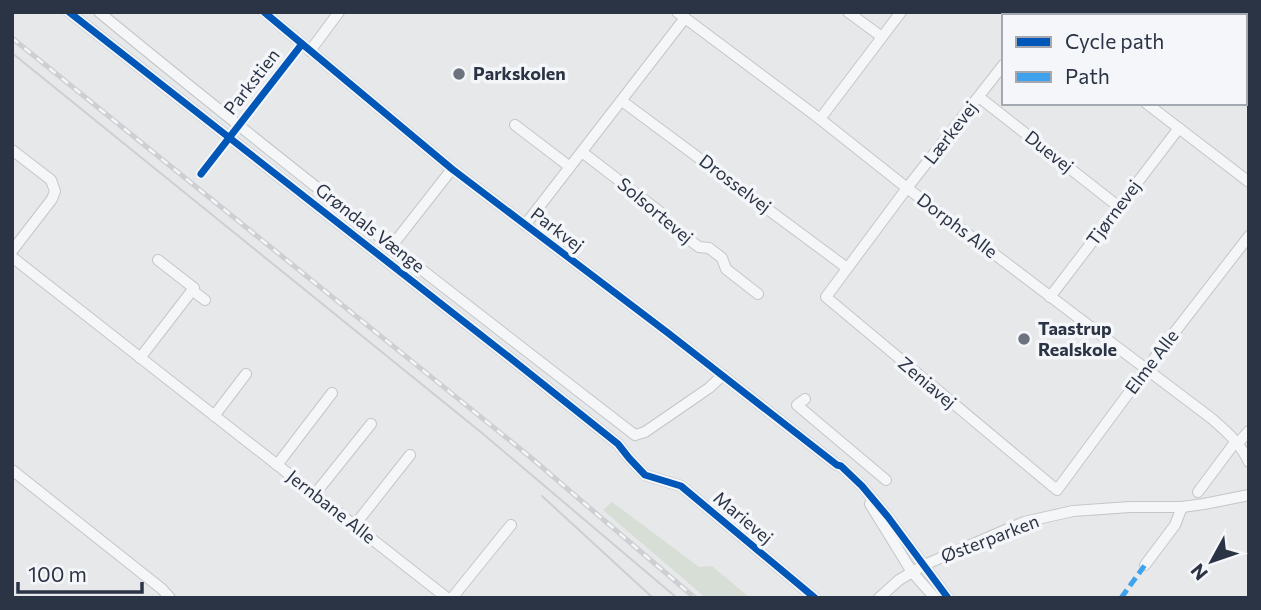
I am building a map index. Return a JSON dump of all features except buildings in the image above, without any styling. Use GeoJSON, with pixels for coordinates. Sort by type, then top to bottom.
{"type":"FeatureCollection","features":[{"type":"Feature","properties":{"kind":"street","name":"Grøndals Vænge"},"geometry":{"type":"LineString","coordinates":[[69,12],[618,444],[645,475]]}},
{"type":"Feature","properties":{"kind":"street"},"geometry":{"type":"LineString","coordinates":[[99,12],[237,126],[635,435],[645,432],[709,388],[723,375]]}},
{"type":"Feature","properties":{"kind":"street","name":"Parkvej"},"geometry":{"type":"LineString","coordinates":[[264,12],[452,169],[836,464],[870,504],[912,572],[935,598]]}},
{"type":"Feature","properties":{"kind":"street"},"geometry":{"type":"LineString","coordinates":[[310,51],[339,12]]}},
{"type":"Feature","properties":{"kind":"street"},"geometry":{"type":"LineString","coordinates":[[848,12],[882,37]]}},
{"type":"Feature","properties":{"kind":"street"},"geometry":{"type":"LineString","coordinates":[[820,119],[901,12]]}},
{"type":"Feature","properties":{"kind":"street"},"geometry":{"type":"LineString","coordinates":[[525,225],[622,101],[681,15]]}},
{"type":"Feature","properties":{"kind":"street","name":"Dorphs Alle"},"geometry":{"type":"LineString","coordinates":[[681,15],[1211,418],[1237,442],[1249,463]]}},
{"type":"Feature","properties":{"kind":"street","name":"Lærkevej"},"geometry":{"type":"LineString","coordinates":[[847,268],[1002,67]]}},
{"type":"Feature","properties":{"kind":"street","name":"Duevej"},"geometry":{"type":"LineString","coordinates":[[979,97],[1119,207]]}},
{"type":"Feature","properties":{"kind":"street","name":"Drosselvej"},"geometry":{"type":"LineString","coordinates":[[622,101],[847,268]]}},
{"type":"Feature","properties":{"kind":"street"},"geometry":{"type":"LineString","coordinates":[[1149,105],[1249,182]]}},
{"type":"Feature","properties":{"kind":"street"},"geometry":{"type":"LineString","coordinates":[[515,125],[570,167]]}},
{"type":"Feature","properties":{"kind":"street","name":"Tjørnevej"},"geometry":{"type":"LineString","coordinates":[[1050,297],[1179,128]]}},
{"type":"Feature","properties":{"kind":"street"},"geometry":{"type":"LineString","coordinates":[[12,150],[51,180],[55,191],[52,199],[12,251]]}},
{"type":"Feature","properties":{"kind":"street","name":"Solsortevej"},"geometry":{"type":"LineString","coordinates":[[582,152],[660,212],[668,224],[699,247],[709,248],[722,258],[726,269],[758,294]]}},
{"type":"Feature","properties":{"kind":"street"},"geometry":{"type":"LineString","coordinates":[[391,247],[452,169]]}},
{"type":"Feature","properties":{"kind":"street","name":"Elme Alle"},"geometry":{"type":"LineString","coordinates":[[1058,491],[1146,369],[1249,236]]}},
{"type":"Feature","properties":{"kind":"street","name":"Jernbane Alle"},"geometry":{"type":"LineString","coordinates":[[12,257],[447,598]]}},
{"type":"Feature","properties":{"kind":"street"},"geometry":{"type":"LineString","coordinates":[[141,358],[194,288],[158,260]]}},
{"type":"Feature","properties":{"kind":"street","name":"Zeniavej"},"geometry":{"type":"LineString","coordinates":[[847,268],[827,295],[827,299],[1058,491]]}},
{"type":"Feature","properties":{"kind":"street"},"geometry":{"type":"LineString","coordinates":[[192,291],[205,300]]}},
{"type":"Feature","properties":{"kind":"street"},"geometry":{"type":"LineString","coordinates":[[214,416],[246,374]]}},
{"type":"Feature","properties":{"kind":"street"},"geometry":{"type":"LineString","coordinates":[[277,465],[332,393]]}},
{"type":"Feature","properties":{"kind":"street"},"geometry":{"type":"LineString","coordinates":[[805,399],[797,405],[886,480]]}},
{"type":"Feature","properties":{"kind":"street"},"geometry":{"type":"LineString","coordinates":[[315,494],[371,424]]}},
{"type":"Feature","properties":{"kind":"street"},"geometry":{"type":"LineString","coordinates":[[1198,492],[1237,442],[1249,431]]}},
{"type":"Feature","properties":{"kind":"street"},"geometry":{"type":"LineString","coordinates":[[836,464],[848,449]]}},
{"type":"Feature","properties":{"kind":"street"},"geometry":{"type":"LineString","coordinates":[[354,526],[410,455]]}},
{"type":"Feature","properties":{"kind":"street","name":"Parkvej"},"geometry":{"type":"LineString","coordinates":[[836,464],[862,486],[888,517],[948,598]]}},
{"type":"Feature","properties":{"kind":"street"},"geometry":{"type":"LineString","coordinates":[[12,470],[170,598]]}},
{"type":"Feature","properties":{"kind":"street","name":"Marievej"},"geometry":{"type":"LineString","coordinates":[[645,475],[681,486],[815,598]]}},
{"type":"Feature","properties":{"kind":"street","name":"Østerparken"},"geometry":{"type":"LineString","coordinates":[[924,565],[1024,522],[1043,517],[1073,511],[1181,507],[1249,495]]}},
{"type":"Feature","properties":{"kind":"street"},"geometry":{"type":"LineString","coordinates":[[1145,565],[1175,525],[1181,507]]}},
{"type":"Feature","properties":{"kind":"street"},"geometry":{"type":"LineString","coordinates":[[452,598],[511,525]]}},
{"type":"Feature","properties":{"kind":"street"},"geometry":{"type":"LineString","coordinates":[[878,598],[899,580],[924,565]]}},
{"type":"Feature","properties":{"kind":"shaded area"},"geometry":{"type":"Polygon","coordinates":[[[612,502],[699,567],[712,566],[750,598],[706,598],[603,510],[612,502]]]}},
{"type":"Feature","properties":{"kind":"tram line"},"geometry":{"type":"LineString","coordinates":[[12,53],[482,433],[677,598]]}},
{"type":"Feature","properties":{"kind":"tram line"},"geometry":{"type":"LineString","coordinates":[[542,496],[653,598]]}},
{"type":"Feature","properties":{"kind":"railway"},"geometry":{"type":"LineString","coordinates":[[12,38],[529,456],[695,598]]}},
{"type":"Feature","properties":{"kind":"marked path"},"geometry":{"type":"LineString","coordinates":[[1121,598],[1145,565]]}},
{"type":"Feature","properties":{"kind":"cycle path"},"geometry":{"type":"LineString","coordinates":[[69,12],[618,444],[645,475],[681,486],[815,598]]}},
{"type":"Feature","properties":{"kind":"cycle path"},"geometry":{"type":"LineString","coordinates":[[264,12],[452,169],[841,466],[888,517],[948,598]]}},
{"type":"Feature","properties":{"kind":"cycle path","name":"Parkstien"},"geometry":{"type":"LineString","coordinates":[[201,174],[302,44]]}},
{"type":"Feature","properties":{"kind":"place","name":"Parkskolen"},"geometry":{"type":"Point","coordinates":[459,74]}},
{"type":"Feature","properties":{"kind":"place","name":"Taastrup Realskole"},"geometry":{"type":"Point","coordinates":[1024,339]}}]}
